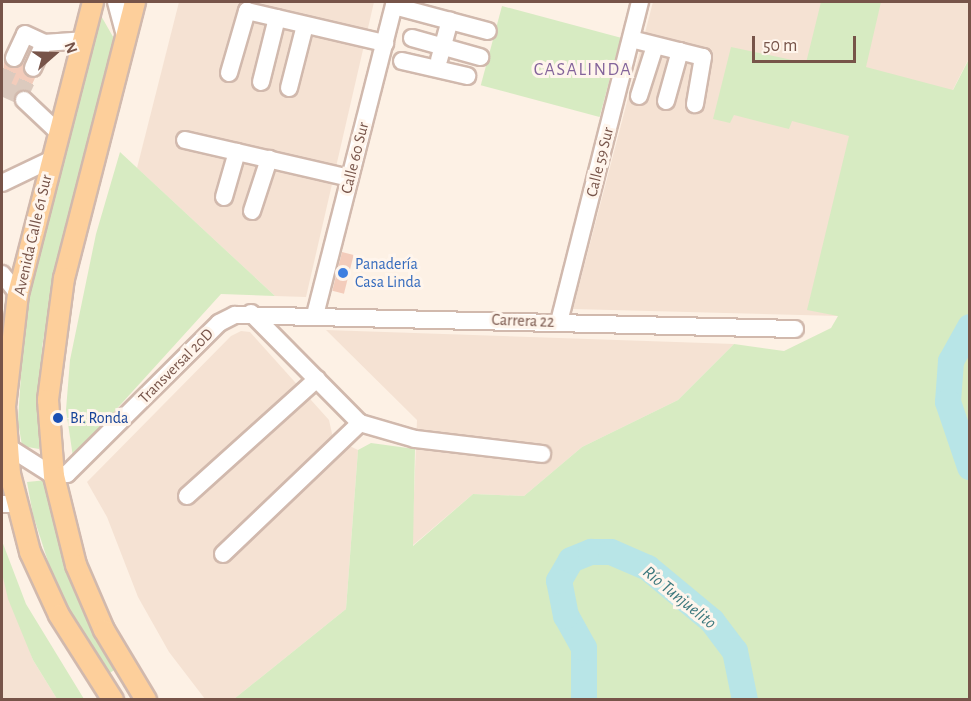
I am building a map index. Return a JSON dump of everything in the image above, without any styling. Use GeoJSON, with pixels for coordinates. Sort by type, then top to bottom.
{"type":"FeatureCollection","features":[{"type":"Feature","properties":{"kind":"main road","name":"Avenida Calle 61 Sur"},"geometry":{"type":"LineString","coordinates":[[93,2],[18,294],[6,380],[4,443],[9,504],[50,598],[113,699]]}},
{"type":"Feature","properties":{"kind":"main road"},"geometry":{"type":"LineString","coordinates":[[135,2],[57,310],[48,400],[54,476],[85,590],[104,630],[146,699]]}},
{"type":"Feature","properties":{"kind":"street"},"geometry":{"type":"LineString","coordinates":[[117,2],[126,40]]}},
{"type":"Feature","properties":{"kind":"street","name":"Calle 59 Sur"},"geometry":{"type":"LineString","coordinates":[[559,322],[640,2]]}},
{"type":"Feature","properties":{"kind":"street"},"geometry":{"type":"LineString","coordinates":[[395,4],[488,31]]}},
{"type":"Feature","properties":{"kind":"street","name":"Calle 60 Sur"},"geometry":{"type":"LineString","coordinates":[[315,315],[395,4]]}},
{"type":"Feature","properties":{"kind":"street"},"geometry":{"type":"LineString","coordinates":[[230,73],[247,11],[385,43]]}},
{"type":"Feature","properties":{"kind":"street"},"geometry":{"type":"LineString","coordinates":[[261,82],[277,18]]}},
{"type":"Feature","properties":{"kind":"street"},"geometry":{"type":"LineString","coordinates":[[437,71],[450,20]]}},
{"type":"Feature","properties":{"kind":"street"},"geometry":{"type":"LineString","coordinates":[[289,88],[306,25]]}},
{"type":"Feature","properties":{"kind":"street"},"geometry":{"type":"LineString","coordinates":[[14,58],[25,34],[44,43],[83,40]]}},
{"type":"Feature","properties":{"kind":"street"},"geometry":{"type":"LineString","coordinates":[[412,38],[441,49],[480,57]]}},
{"type":"Feature","properties":{"kind":"street"},"geometry":{"type":"LineString","coordinates":[[631,39],[680,51],[705,60],[695,104]]}},
{"type":"Feature","properties":{"kind":"street"},"geometry":{"type":"LineString","coordinates":[[33,68],[44,43]]}},
{"type":"Feature","properties":{"kind":"street"},"geometry":{"type":"LineString","coordinates":[[639,96],[655,46]]}},
{"type":"Feature","properties":{"kind":"street"},"geometry":{"type":"LineString","coordinates":[[666,101],[680,51]]}},
{"type":"Feature","properties":{"kind":"street"},"geometry":{"type":"LineString","coordinates":[[402,61],[437,71],[467,76]]}},
{"type":"Feature","properties":{"kind":"street"},"geometry":{"type":"LineString","coordinates":[[24,100],[58,132]]}},
{"type":"Feature","properties":{"kind":"street"},"geometry":{"type":"LineString","coordinates":[[186,140],[350,178]]}},
{"type":"Feature","properties":{"kind":"street"},"geometry":{"type":"LineString","coordinates":[[224,197],[237,152]]}},
{"type":"Feature","properties":{"kind":"street"},"geometry":{"type":"LineString","coordinates":[[252,211],[269,159]]}},
{"type":"Feature","properties":{"kind":"street"},"geometry":{"type":"LineString","coordinates":[[3,187],[51,160]]}},
{"type":"Feature","properties":{"kind":"street"},"geometry":{"type":"LineString","coordinates":[[2,274],[18,294]]}},
{"type":"Feature","properties":{"kind":"street"},"geometry":{"type":"LineString","coordinates":[[252,313],[360,423],[415,439],[542,454]]}},
{"type":"Feature","properties":{"kind":"street","name":"Carrera 22"},"geometry":{"type":"LineString","coordinates":[[252,313],[795,329]]}},
{"type":"Feature","properties":{"kind":"street","name":"Transversal 20D"},"geometry":{"type":"LineString","coordinates":[[54,476],[72,471],[219,323],[235,315],[252,313]]}},
{"type":"Feature","properties":{"kind":"street"},"geometry":{"type":"LineString","coordinates":[[187,496],[317,379]]}},
{"type":"Feature","properties":{"kind":"street"},"geometry":{"type":"LineString","coordinates":[[223,554],[360,423]]}},
{"type":"Feature","properties":{"kind":"street"},"geometry":{"type":"LineString","coordinates":[[4,443],[54,476]]}},
{"type":"Feature","properties":{"kind":"shaded area"},"geometry":{"type":"Polygon","coordinates":[[[179,2],[374,2],[306,297],[275,296],[137,168],[179,2]]]}},
{"type":"Feature","properties":{"kind":"shaded area"},"geometry":{"type":"Polygon","coordinates":[[[653,2],[969,2],[969,58],[838,316],[573,309],[653,2]]]}},
{"type":"Feature","properties":{"kind":"shaded area"},"geometry":{"type":"Polygon","coordinates":[[[326,330],[734,344],[678,400],[582,447],[524,496],[473,494],[412,546],[417,420],[326,330]]]}},
{"type":"Feature","properties":{"kind":"shaded area"},"geometry":{"type":"Polygon","coordinates":[[[241,331],[250,332],[329,420],[333,438],[358,450],[346,609],[234,699],[205,699],[169,652],[138,597],[107,517],[87,482],[231,336],[241,331]]]}},
{"type":"Feature","properties":{"kind":"shaded area"},"geometry":{"type":"Polygon","coordinates":[[[2,573],[33,660],[57,699],[2,699],[2,573]]]}},
{"type":"Feature","properties":{"kind":"green space"},"geometry":{"type":"Polygon","coordinates":[[[821,2],[881,2],[866,67],[953,90],[969,59],[969,699],[234,699],[346,609],[358,450],[371,443],[415,449],[413,546],[473,494],[524,496],[582,447],[678,400],[734,344],[784,351],[831,328],[838,316],[807,310],[849,136],[792,121],[789,129],[734,115],[730,123],[713,119],[731,47],[806,63],[821,2]]]}},
{"type":"Feature","properties":{"kind":"green space"},"geometry":{"type":"Polygon","coordinates":[[[502,6],[621,38],[600,117],[481,85],[502,6]]]}},
{"type":"Feature","properties":{"kind":"green space"},"geometry":{"type":"Polygon","coordinates":[[[100,14],[116,42],[50,302],[42,347],[39,449],[22,446],[18,421],[24,328],[36,263],[100,14]]]}},
{"type":"Feature","properties":{"kind":"green space"},"geometry":{"type":"Polygon","coordinates":[[[120,152],[275,296],[221,294],[73,457],[66,410],[70,360],[96,234],[120,152]]]}},
{"type":"Feature","properties":{"kind":"green space"},"geometry":{"type":"Polygon","coordinates":[[[47,480],[64,559],[78,596],[116,669],[108,674],[75,622],[52,574],[33,515],[27,482],[47,480]]]}},
{"type":"Feature","properties":{"kind":"green space"},"geometry":{"type":"Polygon","coordinates":[[[2,541],[26,604],[84,699],[57,699],[33,660],[8,599],[2,573],[2,541]]]}},
{"type":"Feature","properties":{"kind":"building"},"geometry":{"type":"Polygon","coordinates":[[[4,61],[14,68],[24,63],[25,75],[35,78],[29,91],[20,90],[14,97],[2,91],[4,61]]]}},
{"type":"Feature","properties":{"kind":"building","name":"Panadería Casa Linda"},"geometry":{"type":"Polygon","coordinates":[[[342,252],[354,255],[344,294],[332,291],[342,252]]]}},
{"type":"Feature","properties":{"kind":"waterway","name":"Río Tunjuelito"},"geometry":{"type":"LineString","coordinates":[[970,327],[951,361],[948,402],[970,467]]}},
{"type":"Feature","properties":{"kind":"waterway","name":"Río Tunjuelito"},"geometry":{"type":"LineString","coordinates":[[584,700],[584,648],[566,616],[559,581],[571,560],[591,552],[611,552],[648,568],[712,621],[735,651],[745,700]]}},
{"type":"Feature","properties":{"kind":"tunnel"},"geometry":{"type":"LineString","coordinates":[[2,85],[14,58]]}},
{"type":"Feature","properties":{"kind":"tunnel"},"geometry":{"type":"LineString","coordinates":[[2,88],[20,96],[33,68]]}},
{"type":"Feature","properties":{"kind":"place","name":"Panadería Casa Linda"},"geometry":{"type":"Point","coordinates":[343,273]}},
{"type":"Feature","properties":{"kind":"place","name":"Br. Ronda"},"geometry":{"type":"Point","coordinates":[58,418]}},
{"type":"Feature","properties":{"kind":"district","name":"CASALINDA"},"geometry":{"type":"Point","coordinates":[583,70]}}]}
